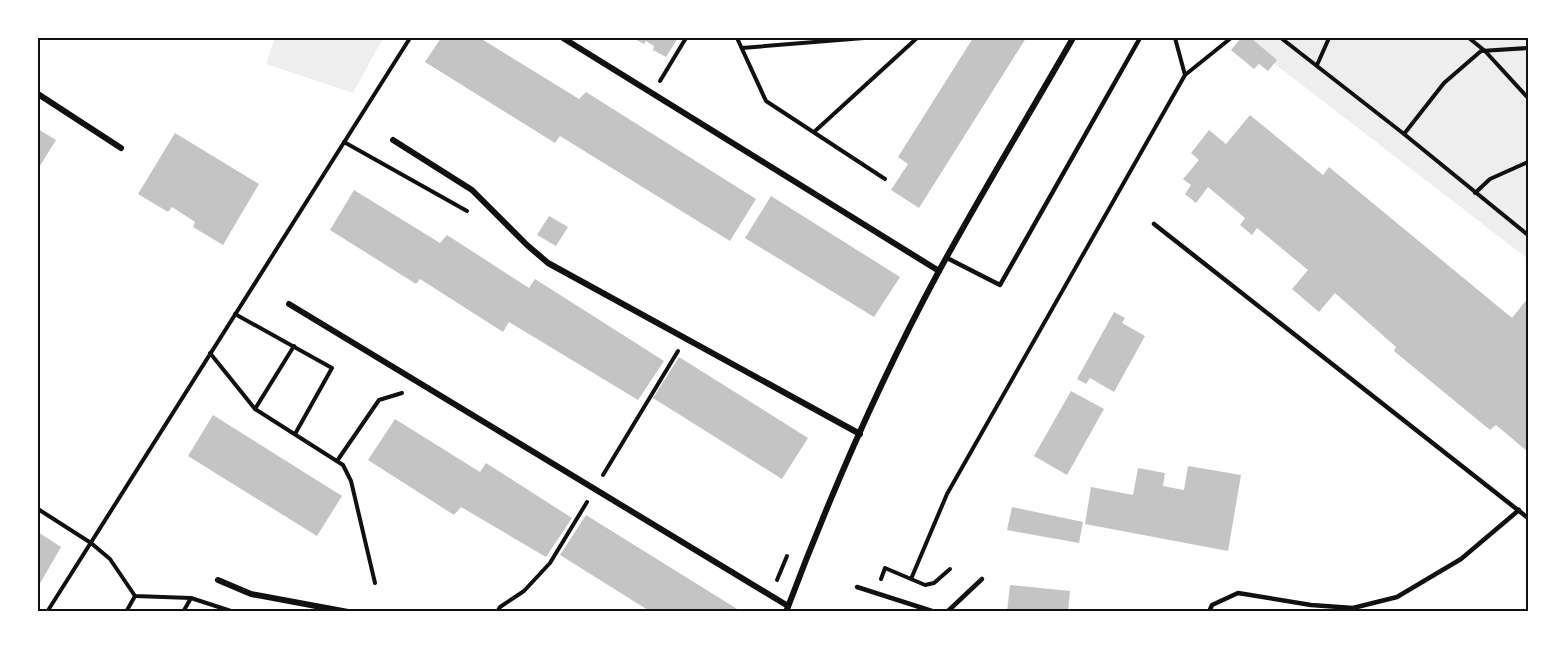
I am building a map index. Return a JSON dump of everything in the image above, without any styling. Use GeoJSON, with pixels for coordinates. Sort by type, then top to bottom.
{"type":"FeatureCollection","features":[{"type":"Feature","properties":{"kind":"street"},"geometry":{"type":"LineString","coordinates":[[563,38],[939,271]]}},
{"type":"Feature","properties":{"kind":"street"},"geometry":{"type":"LineString","coordinates":[[289,304],[787,609],[803,566],[892,363],[939,271],[1073,38]]}},
{"type":"Feature","properties":{"kind":"street"},"geometry":{"type":"LineString","coordinates":[[38,94],[121,148]]}},
{"type":"Feature","properties":{"kind":"street"},"geometry":{"type":"LineString","coordinates":[[393,141],[472,190],[526,245],[548,262],[860,434]]}},
{"type":"Feature","properties":{"kind":"street"},"geometry":{"type":"LineString","coordinates":[[218,579],[251,594],[348,612]]}},
{"type":"Feature","properties":{"kind":"lane"},"geometry":{"type":"LineString","coordinates":[[947,258],[999,285],[1140,38]]}},
{"type":"Feature","properties":{"kind":"lane"},"geometry":{"type":"LineString","coordinates":[[1154,224],[1528,518]]}},
{"type":"Feature","properties":{"kind":"lane"},"geometry":{"type":"LineString","coordinates":[[1209,612],[1212,605],[1238,593],[1311,605],[1353,608],[1397,597],[1461,559],[1519,510]]}},
{"type":"Feature","properties":{"kind":"lane"},"geometry":{"type":"LineString","coordinates":[[947,612],[982,579]]}},
{"type":"Feature","properties":{"kind":"lane"},"geometry":{"type":"LineString","coordinates":[[857,587],[935,612]]}},
{"type":"Feature","properties":{"kind":"path"},"geometry":{"type":"LineString","coordinates":[[47,612],[410,38]]}},
{"type":"Feature","properties":{"kind":"path"},"geometry":{"type":"LineString","coordinates":[[653,94],[686,38]]}},
{"type":"Feature","properties":{"kind":"path"},"geometry":{"type":"LineString","coordinates":[[736,38],[766,101],[885,179]]}},
{"type":"Feature","properties":{"kind":"path"},"geometry":{"type":"LineString","coordinates":[[742,48],[864,38]]}},
{"type":"Feature","properties":{"kind":"path"},"geometry":{"type":"LineString","coordinates":[[814,132],[918,38]]}},
{"type":"Feature","properties":{"kind":"path"},"geometry":{"type":"LineString","coordinates":[[1175,38],[1185,75]]}},
{"type":"Feature","properties":{"kind":"path"},"geometry":{"type":"LineString","coordinates":[[911,579],[947,494],[1185,75],[1231,38]]}},
{"type":"Feature","properties":{"kind":"path"},"geometry":{"type":"LineString","coordinates":[[1281,38],[1528,235]]}},
{"type":"Feature","properties":{"kind":"path"},"geometry":{"type":"LineString","coordinates":[[1317,65],[1329,38]]}},
{"type":"Feature","properties":{"kind":"path"},"geometry":{"type":"LineString","coordinates":[[1469,38],[1485,51],[1528,98]]}},
{"type":"Feature","properties":{"kind":"path"},"geometry":{"type":"LineString","coordinates":[[1404,134],[1444,83],[1481,51],[1528,48]]}},
{"type":"Feature","properties":{"kind":"path"},"geometry":{"type":"LineString","coordinates":[[1475,193],[1491,180],[1528,162]]}},
{"type":"Feature","properties":{"kind":"path"},"geometry":{"type":"LineString","coordinates":[[235,314],[332,368],[295,434]]}},
{"type":"Feature","properties":{"kind":"path"},"geometry":{"type":"LineString","coordinates":[[497,612],[500,607],[524,591],[550,563],[686,337]]}},
{"type":"Feature","properties":{"kind":"path"},"geometry":{"type":"LineString","coordinates":[[255,409],[294,346]]}},
{"type":"Feature","properties":{"kind":"path"},"geometry":{"type":"LineString","coordinates":[[210,353],[255,409],[343,465],[351,481],[375,583]]}},
{"type":"Feature","properties":{"kind":"path"},"geometry":{"type":"LineString","coordinates":[[337,461],[379,400],[397,393],[411,393]]}},
{"type":"Feature","properties":{"kind":"path"},"geometry":{"type":"LineString","coordinates":[[588,501],[598,507]]}},
{"type":"Feature","properties":{"kind":"path"},"geometry":{"type":"LineString","coordinates":[[38,509],[91,543],[110,559],[135,596]]}},
{"type":"Feature","properties":{"kind":"path"},"geometry":{"type":"LineString","coordinates":[[880,581],[885,568],[925,585],[934,583],[950,569]]}},
{"type":"Feature","properties":{"kind":"path"},"geometry":{"type":"LineString","coordinates":[[135,596],[191,598],[234,612]]}},
{"type":"Feature","properties":{"kind":"path"},"geometry":{"type":"LineString","coordinates":[[126,612],[135,596]]}},
{"type":"Feature","properties":{"kind":"path"},"geometry":{"type":"LineString","coordinates":[[183,612],[191,598]]}},
{"type":"Feature","properties":{"kind":"shaded area"},"geometry":{"type":"Polygon","coordinates":[[[275,38],[383,38],[353,93],[266,64],[275,38]]]}},
{"type":"Feature","properties":{"kind":"shaded area"},"geometry":{"type":"Polygon","coordinates":[[[1241,38],[1528,38],[1528,259],[1241,38]]]}},
{"type":"Feature","properties":{"kind":"building"},"geometry":{"type":"Polygon","coordinates":[[[441,38],[480,38],[579,99],[586,92],[756,199],[730,241],[560,136],[555,143],[425,62],[441,38]]]}},
{"type":"Feature","properties":{"kind":"building"},"geometry":{"type":"Polygon","coordinates":[[[633,38],[678,38],[666,57],[653,50],[654,46],[646,41],[644,44],[633,38]]]}},
{"type":"Feature","properties":{"kind":"building"},"geometry":{"type":"Polygon","coordinates":[[[973,38],[1026,38],[919,208],[891,190],[908,164],[898,157],[973,38]]]}},
{"type":"Feature","properties":{"kind":"building"},"geometry":{"type":"Polygon","coordinates":[[[1241,38],[1251,38],[1277,60],[1268,71],[1259,64],[1254,69],[1231,50],[1241,38]]]}},
{"type":"Feature","properties":{"kind":"building"},"geometry":{"type":"Polygon","coordinates":[[[1250,115],[1323,175],[1329,167],[1512,318],[1528,298],[1528,452],[1496,425],[1490,430],[1394,351],[1396,347],[1335,293],[1319,312],[1292,289],[1308,270],[1257,228],[1252,235],[1240,225],[1245,218],[1208,187],[1196,203],[1185,194],[1191,185],[1183,179],[1199,160],[1191,153],[1209,130],[1226,144],[1250,115]]]}},
{"type":"Feature","properties":{"kind":"building"},"geometry":{"type":"Polygon","coordinates":[[[38,129],[56,140],[38,169],[38,129]]]}},
{"type":"Feature","properties":{"kind":"building"},"geometry":{"type":"Polygon","coordinates":[[[175,133],[259,184],[223,245],[193,227],[195,222],[172,207],[168,212],[138,194],[175,133]]]}},
{"type":"Feature","properties":{"kind":"building"},"geometry":{"type":"Polygon","coordinates":[[[354,190],[440,243],[447,235],[529,288],[535,279],[664,361],[638,400],[509,322],[503,332],[420,279],[416,284],[330,230],[354,190]]]}},
{"type":"Feature","properties":{"kind":"building"},"geometry":{"type":"Polygon","coordinates":[[[771,196],[900,277],[874,317],[745,238],[771,196]]]}},
{"type":"Feature","properties":{"kind":"building"},"geometry":{"type":"Polygon","coordinates":[[[549,216],[568,227],[556,246],[537,235],[549,216]]]}},
{"type":"Feature","properties":{"kind":"building"},"geometry":{"type":"Polygon","coordinates":[[[1114,312],[1125,318],[1122,323],[1145,336],[1114,392],[1090,378],[1086,384],[1077,379],[1114,312]]]}},
{"type":"Feature","properties":{"kind":"building"},"geometry":{"type":"Polygon","coordinates":[[[679,357],[808,438],[782,479],[653,398],[679,357]]]}},
{"type":"Feature","properties":{"kind":"building"},"geometry":{"type":"Polygon","coordinates":[[[1071,391],[1104,409],[1067,475],[1034,456],[1071,391]]]}},
{"type":"Feature","properties":{"kind":"building"},"geometry":{"type":"Polygon","coordinates":[[[213,415],[342,496],[317,536],[188,456],[213,415]]]}},
{"type":"Feature","properties":{"kind":"building"},"geometry":{"type":"Polygon","coordinates":[[[395,419],[480,472],[486,463],[572,518],[546,557],[461,507],[454,515],[368,460],[395,419]]]}},
{"type":"Feature","properties":{"kind":"building"},"geometry":{"type":"Polygon","coordinates":[[[1188,466],[1241,475],[1228,551],[1085,524],[1091,487],[1133,495],[1138,468],[1165,473],[1163,486],[1184,490],[1188,466]]]}},
{"type":"Feature","properties":{"kind":"building"},"geometry":{"type":"Polygon","coordinates":[[[1012,507],[1083,522],[1079,543],[1007,530],[1012,507]]]}},
{"type":"Feature","properties":{"kind":"building"},"geometry":{"type":"Polygon","coordinates":[[[586,515],[742,612],[651,612],[560,555],[586,515]]]}},
{"type":"Feature","properties":{"kind":"building"},"geometry":{"type":"Polygon","coordinates":[[[38,532],[61,547],[38,587],[38,532]]]}},
{"type":"Feature","properties":{"kind":"building"},"geometry":{"type":"Polygon","coordinates":[[[1010,585],[1070,591],[1068,612],[1007,612],[1010,585]]]}}]}
